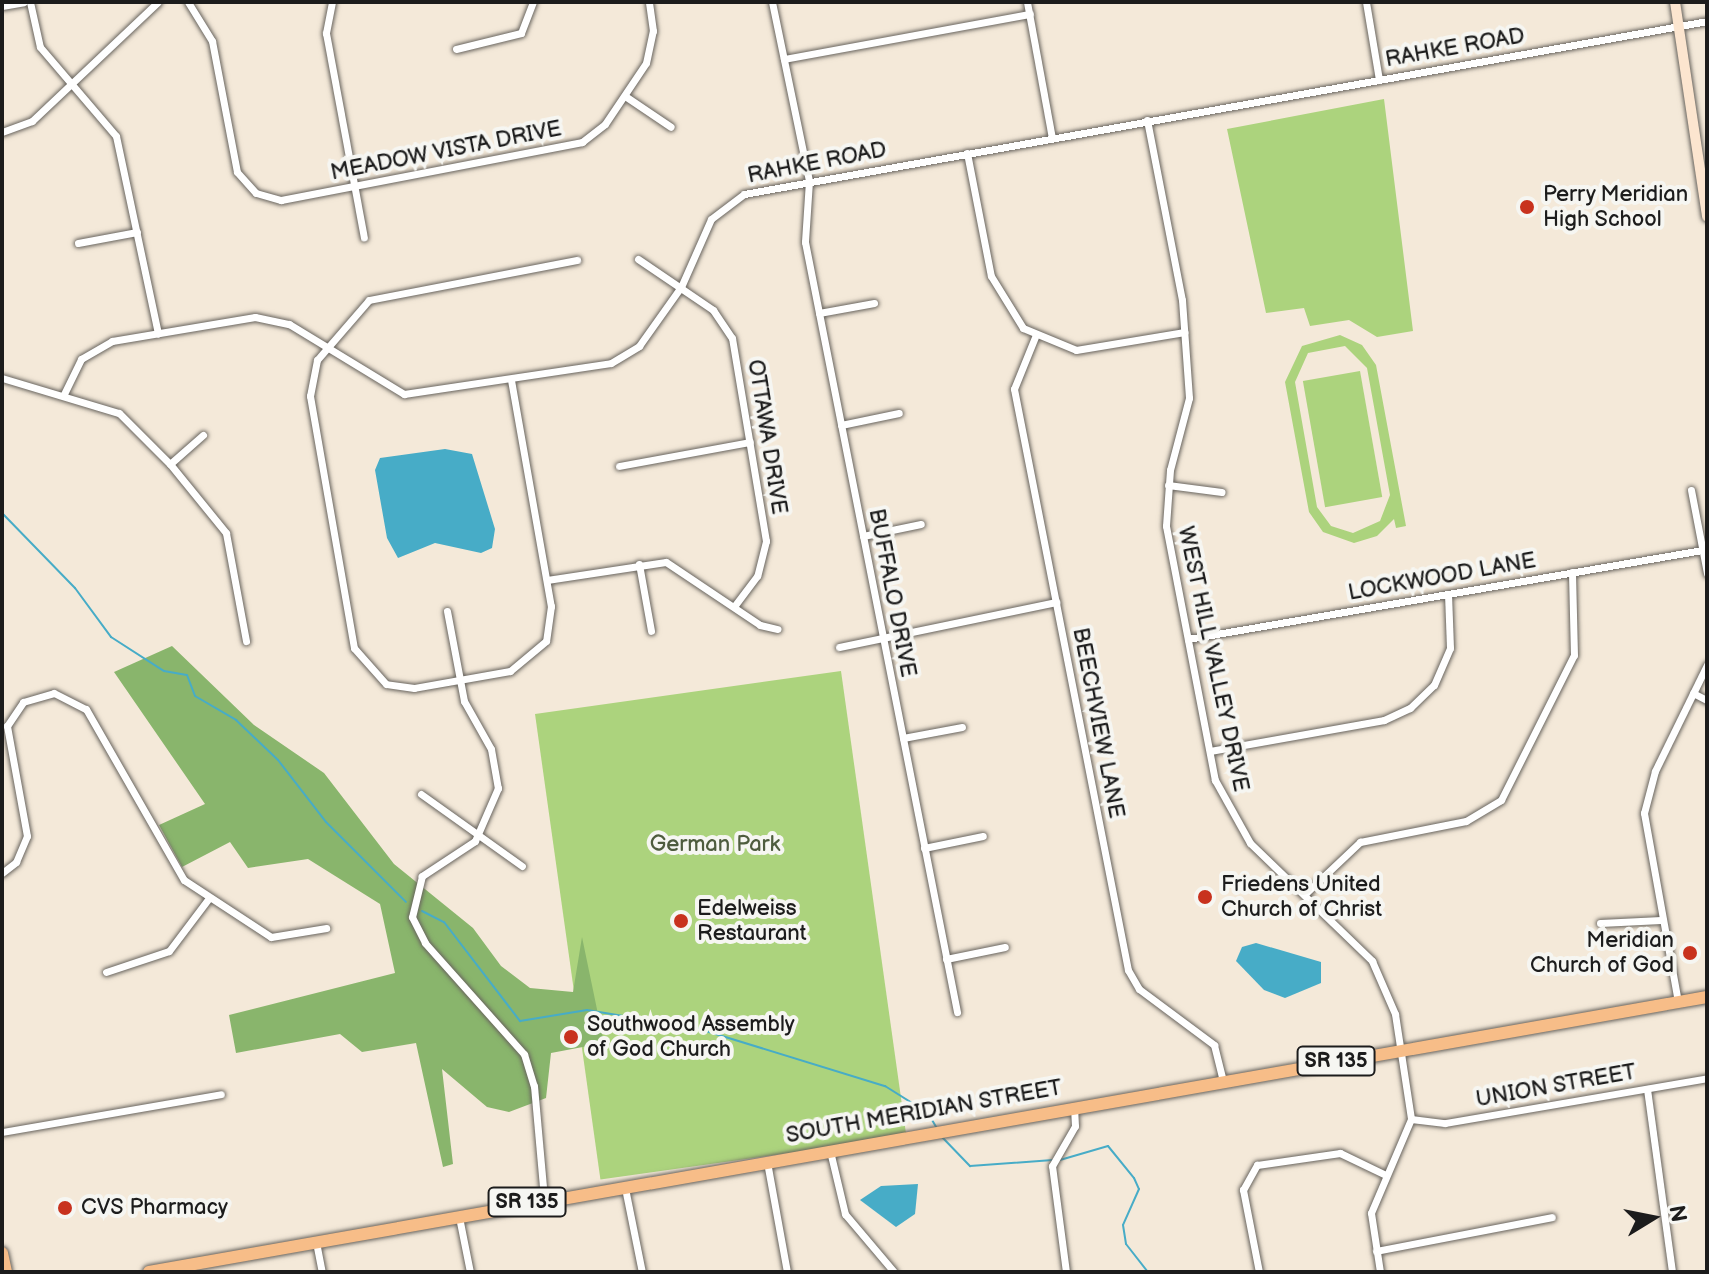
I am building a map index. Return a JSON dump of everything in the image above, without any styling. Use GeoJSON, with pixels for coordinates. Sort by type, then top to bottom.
{"type":"FeatureCollection","features":[{"type":"Feature","properties":{"kind":"main road"},"geometry":{"type":"LineString","coordinates":[[1675,2],[1707,217]]}},
{"type":"Feature","properties":{"kind":"main road","name":"SOUTH MERIDIAN STREET"},"geometry":{"type":"LineString","coordinates":[[149,1272],[544,1199],[1707,997]]}},
{"type":"Feature","properties":{"kind":"main road"},"geometry":{"type":"LineString","coordinates":[[2,1253],[6,1272]]}},
{"type":"Feature","properties":{"kind":"street"},"geometry":{"type":"LineString","coordinates":[[2,6],[27,2],[40,47],[116,136],[158,334]]}},
{"type":"Feature","properties":{"kind":"street"},"geometry":{"type":"LineString","coordinates":[[2,132],[32,121],[158,2]]}},
{"type":"Feature","properties":{"kind":"street","name":"MEADOW VISTA DRIVE"},"geometry":{"type":"LineString","coordinates":[[188,2],[209,31],[236,168],[253,191],[281,200],[568,148],[597,132],[625,96],[650,52],[649,2]]}},
{"type":"Feature","properties":{"kind":"street"},"geometry":{"type":"LineString","coordinates":[[332,2],[326,33],[364,238]]}},
{"type":"Feature","properties":{"kind":"street"},"geometry":{"type":"LineString","coordinates":[[456,49],[521,33],[533,2]]}},
{"type":"Feature","properties":{"kind":"street","name":"BUFFALO DRIVE"},"geometry":{"type":"LineString","coordinates":[[772,2],[809,181],[805,242],[957,1012]]}},
{"type":"Feature","properties":{"kind":"street"},"geometry":{"type":"LineString","coordinates":[[1027,2],[1052,138]]}},
{"type":"Feature","properties":{"kind":"street"},"geometry":{"type":"LineString","coordinates":[[1366,2],[1379,80]]}},
{"type":"Feature","properties":{"kind":"street"},"geometry":{"type":"LineString","coordinates":[[784,59],[1030,14]]}},
{"type":"Feature","properties":{"kind":"street","name":"RAHKE ROAD"},"geometry":{"type":"LineString","coordinates":[[64,394],[92,350],[158,334],[255,317],[289,324],[404,394],[511,380],[624,358],[681,287],[725,203],[809,181],[1707,21]]}},
{"type":"Feature","properties":{"kind":"street"},"geometry":{"type":"LineString","coordinates":[[625,96],[671,127]]}},
{"type":"Feature","properties":{"kind":"street","name":"WEST HILL VALLEY DRIVE"},"geometry":{"type":"LineString","coordinates":[[1147,120],[1185,332],[1189,398],[1168,485],[1166,526],[1210,751],[1236,826],[1372,961],[1388,990],[1402,1050],[1411,1119]]}},
{"type":"Feature","properties":{"kind":"street"},"geometry":{"type":"LineString","coordinates":[[967,153],[996,290],[1035,337],[1097,350],[1185,332]]}},
{"type":"Feature","properties":{"kind":"street"},"geometry":{"type":"LineString","coordinates":[[78,243],[137,232]]}},
{"type":"Feature","properties":{"kind":"street","name":"OTTAWA DRIVE"},"geometry":{"type":"LineString","coordinates":[[638,259],[681,287],[728,327],[750,442],[766,556],[734,606]]}},
{"type":"Feature","properties":{"kind":"street"},"geometry":{"type":"LineString","coordinates":[[511,380],[552,620],[536,656],[510,671],[393,686],[356,654],[310,396],[326,347],[369,300],[577,260]]}},
{"type":"Feature","properties":{"kind":"street"},"geometry":{"type":"LineString","coordinates":[[819,313],[874,303]]}},
{"type":"Feature","properties":{"kind":"street","name":"BEECHVIEW LANE"},"geometry":{"type":"LineString","coordinates":[[1035,337],[1014,389],[1128,970],[1139,989],[1214,1045],[1223,1081]]}},
{"type":"Feature","properties":{"kind":"street"},"geometry":{"type":"LineString","coordinates":[[2,378],[64,394],[119,413],[170,464],[226,533],[246,641]]}},
{"type":"Feature","properties":{"kind":"street"},"geometry":{"type":"LineString","coordinates":[[841,425],[899,413]]}},
{"type":"Feature","properties":{"kind":"street"},"geometry":{"type":"LineString","coordinates":[[170,464],[203,435]]}},
{"type":"Feature","properties":{"kind":"street"},"geometry":{"type":"LineString","coordinates":[[619,466],[750,442]]}},
{"type":"Feature","properties":{"kind":"street"},"geometry":{"type":"LineString","coordinates":[[1168,485],[1222,492]]}},
{"type":"Feature","properties":{"kind":"street"},"geometry":{"type":"LineString","coordinates":[[1691,490],[1707,573]]}},
{"type":"Feature","properties":{"kind":"street"},"geometry":{"type":"LineString","coordinates":[[863,536],[921,524]]}},
{"type":"Feature","properties":{"kind":"street","name":"LOCKWOOD LANE"},"geometry":{"type":"LineString","coordinates":[[1188,639],[1702,550]]}},
{"type":"Feature","properties":{"kind":"street"},"geometry":{"type":"LineString","coordinates":[[547,580],[639,564],[683,568],[734,606],[778,629]]}},
{"type":"Feature","properties":{"kind":"street"},"geometry":{"type":"LineString","coordinates":[[639,564],[651,631]]}},
{"type":"Feature","properties":{"kind":"street"},"geometry":{"type":"LineString","coordinates":[[1305,894],[1360,842],[1466,821],[1501,800],[1574,655],[1572,572]]}},
{"type":"Feature","properties":{"kind":"street"},"geometry":{"type":"LineString","coordinates":[[1210,751],[1384,720],[1410,708],[1434,685],[1450,648],[1448,594]]}},
{"type":"Feature","properties":{"kind":"street"},"geometry":{"type":"LineString","coordinates":[[839,647],[1056,602]]}},
{"type":"Feature","properties":{"kind":"street"},"geometry":{"type":"LineString","coordinates":[[447,611],[459,679],[498,774],[481,831],[422,876],[412,917],[425,943],[524,1054],[534,1086],[544,1199]]}},
{"type":"Feature","properties":{"kind":"street"},"geometry":{"type":"LineString","coordinates":[[1678,1002],[1644,813],[1655,771],[1707,665]]}},
{"type":"Feature","properties":{"kind":"street"},"geometry":{"type":"LineString","coordinates":[[2,873],[16,862],[27,836],[7,726],[23,702],[54,693],[86,709],[174,868],[209,898],[271,937],[326,928]]}},
{"type":"Feature","properties":{"kind":"street"},"geometry":{"type":"LineString","coordinates":[[1693,693],[1707,700]]}},
{"type":"Feature","properties":{"kind":"street"},"geometry":{"type":"LineString","coordinates":[[903,738],[962,727]]}},
{"type":"Feature","properties":{"kind":"street"},"geometry":{"type":"LineString","coordinates":[[421,794],[481,831],[522,866]]}},
{"type":"Feature","properties":{"kind":"street"},"geometry":{"type":"LineString","coordinates":[[924,848],[983,836]]}},
{"type":"Feature","properties":{"kind":"street"},"geometry":{"type":"LineString","coordinates":[[106,972],[169,951],[209,898]]}},
{"type":"Feature","properties":{"kind":"street"},"geometry":{"type":"LineString","coordinates":[[1600,923],[1661,920]]}},
{"type":"Feature","properties":{"kind":"street"},"geometry":{"type":"LineString","coordinates":[[946,959],[1005,947]]}},
{"type":"Feature","properties":{"kind":"street","name":"UNION STREET"},"geometry":{"type":"LineString","coordinates":[[1411,1119],[1445,1123],[1707,1078]]}},
{"type":"Feature","properties":{"kind":"street"},"geometry":{"type":"LineString","coordinates":[[1647,1089],[1672,1270]]}},
{"type":"Feature","properties":{"kind":"street"},"geometry":{"type":"LineString","coordinates":[[2,1132],[221,1094]]}},
{"type":"Feature","properties":{"kind":"street"},"geometry":{"type":"LineString","coordinates":[[1066,1272],[1053,1162],[1075,1126],[1073,1107]]}},
{"type":"Feature","properties":{"kind":"street"},"geometry":{"type":"LineString","coordinates":[[1380,1272],[1371,1213],[1411,1119]]}},
{"type":"Feature","properties":{"kind":"street"},"geometry":{"type":"LineString","coordinates":[[830,1149],[845,1214],[894,1272]]}},
{"type":"Feature","properties":{"kind":"street"},"geometry":{"type":"LineString","coordinates":[[1259,1272],[1243,1190],[1247,1174],[1269,1161],[1326,1152],[1386,1175]]}},
{"type":"Feature","properties":{"kind":"street"},"geometry":{"type":"LineString","coordinates":[[766,1160],[787,1272]]}},
{"type":"Feature","properties":{"kind":"street"},"geometry":{"type":"LineString","coordinates":[[625,1185],[642,1272]]}},
{"type":"Feature","properties":{"kind":"street"},"geometry":{"type":"LineString","coordinates":[[459,1215],[470,1272]]}},
{"type":"Feature","properties":{"kind":"street"},"geometry":{"type":"LineString","coordinates":[[1376,1251],[1552,1217]]}},
{"type":"Feature","properties":{"kind":"street"},"geometry":{"type":"LineString","coordinates":[[316,1242],[322,1272]]}},
{"type":"Feature","properties":{"kind":"green space"},"geometry":{"type":"Polygon","coordinates":[[[1384,99],[1413,331],[1377,337],[1349,320],[1310,326],[1304,308],[1266,313],[1227,129],[1384,99]]]}},
{"type":"Feature","properties":{"kind":"green space"},"geometry":{"type":"Polygon","coordinates":[[[1340,335],[1362,345],[1376,365],[1406,526],[1396,528],[1394,519],[1377,536],[1354,543],[1323,532],[1309,512],[1285,382],[1302,346],[1340,335]],[[1345,346],[1308,353],[1295,382],[1317,507],[1331,526],[1353,533],[1380,521],[1390,495],[1367,368],[1345,346]]]}},
{"type":"Feature","properties":{"kind":"green space"},"geometry":{"type":"Polygon","coordinates":[[[1360,371],[1382,497],[1325,507],[1303,381],[1360,371]]]}},
{"type":"Feature","properties":{"kind":"green space"},"geometry":{"type":"Polygon","coordinates":[[[172,646],[254,725],[324,773],[394,864],[473,928],[501,966],[530,988],[573,992],[582,937],[604,1043],[551,1053],[546,1098],[509,1112],[487,1107],[442,1069],[453,1164],[443,1167],[416,1043],[362,1052],[340,1034],[236,1053],[229,1015],[395,973],[380,904],[308,859],[248,868],[230,842],[182,867],[159,825],[205,804],[114,672],[172,646]]]}},
{"type":"Feature","properties":{"kind":"green space","name":"German Park"},"geometry":{"type":"Polygon","coordinates":[[[841,671],[906,1136],[600,1179],[535,714],[841,671]]]}},
{"type":"Feature","properties":{"kind":"water"},"geometry":{"type":"Polygon","coordinates":[[[445,449],[472,454],[495,529],[492,548],[481,553],[435,543],[398,558],[387,538],[375,470],[380,458],[445,449]]]}},
{"type":"Feature","properties":{"kind":"water"},"geometry":{"type":"Polygon","coordinates":[[[1256,943],[1321,962],[1321,983],[1285,998],[1264,990],[1236,961],[1242,947],[1256,943]]]}},
{"type":"Feature","properties":{"kind":"water"},"geometry":{"type":"Polygon","coordinates":[[[918,1184],[915,1214],[896,1227],[860,1200],[881,1186],[918,1184]]]}},
{"type":"Feature","properties":{"kind":"waterway"},"geometry":{"type":"LineString","coordinates":[[2,513],[75,588],[111,637],[164,671],[187,675],[195,696],[236,720],[278,760],[326,822],[406,902]]}},
{"type":"Feature","properties":{"kind":"waterway"},"geometry":{"type":"LineString","coordinates":[[422,911],[444,922],[520,1021],[587,1010],[696,1028],[885,1086],[928,1113],[936,1127]]}},
{"type":"Feature","properties":{"kind":"waterway"},"geometry":{"type":"LineString","coordinates":[[941,1136],[970,1166],[1053,1160]]}},
{"type":"Feature","properties":{"kind":"waterway"},"geometry":{"type":"LineString","coordinates":[[1060,1160],[1108,1146],[1134,1178],[1139,1189],[1123,1225],[1126,1244],[1148,1272]]}},
{"type":"Feature","properties":{"kind":"place","name":"Perry Meridian High School"},"geometry":{"type":"Point","coordinates":[1527,207]}},
{"type":"Feature","properties":{"kind":"place","name":"Friedens United Church of Christ"},"geometry":{"type":"Point","coordinates":[1205,897]}},
{"type":"Feature","properties":{"kind":"place","name":"Edelweiss Restaurant"},"geometry":{"type":"Point","coordinates":[681,921]}},
{"type":"Feature","properties":{"kind":"place","name":"Meridian Church of God"},"geometry":{"type":"Point","coordinates":[1690,953]}},
{"type":"Feature","properties":{"kind":"place","name":"Southwood Assembly of God Church"},"geometry":{"type":"Point","coordinates":[571,1037]}},
{"type":"Feature","properties":{"kind":"place","name":"CVS Pharmacy"},"geometry":{"type":"Point","coordinates":[65,1208]}}]}
